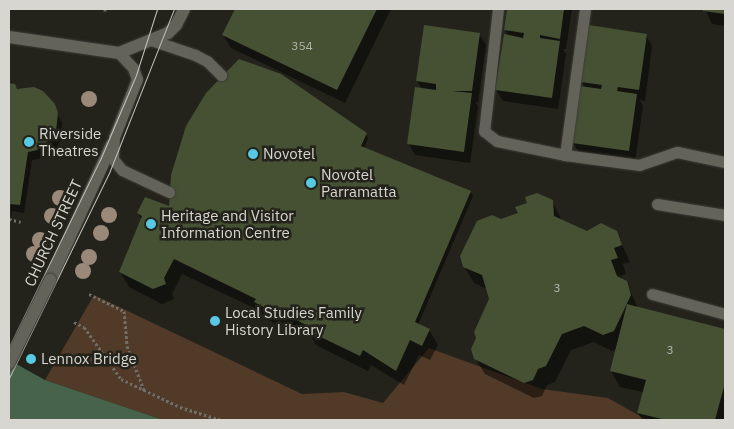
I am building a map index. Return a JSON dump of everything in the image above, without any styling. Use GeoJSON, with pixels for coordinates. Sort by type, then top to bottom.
{"type":"FeatureCollection","features":[{"type":"Feature","properties":{"kind":"street"},"geometry":{"type":"LineString","coordinates":[[9,37],[119,53],[151,40],[176,25],[184,9]]}},
{"type":"Feature","properties":{"kind":"street","name":"CHURCH STREET"},"geometry":{"type":"LineString","coordinates":[[9,363],[50,280],[112,144]]}},
{"type":"Feature","properties":{"kind":"lane"},"geometry":{"type":"LineString","coordinates":[[498,9],[484,130],[497,141],[565,155],[639,165],[677,152],[725,162]]}},
{"type":"Feature","properties":{"kind":"lane"},"geometry":{"type":"LineString","coordinates":[[565,155],[584,9]]}},
{"type":"Feature","properties":{"kind":"lane"},"geometry":{"type":"LineString","coordinates":[[151,40],[195,55],[207,61],[222,75]]}},
{"type":"Feature","properties":{"kind":"lane","name":"CHURCH STREET"},"geometry":{"type":"LineString","coordinates":[[112,144],[136,85],[133,68],[119,53]]}},
{"type":"Feature","properties":{"kind":"lane"},"geometry":{"type":"LineString","coordinates":[[112,144],[116,165],[169,192]]}},
{"type":"Feature","properties":{"kind":"lane"},"geometry":{"type":"LineString","coordinates":[[657,204],[725,215]]}},
{"type":"Feature","properties":{"kind":"lane"},"geometry":{"type":"LineString","coordinates":[[652,294],[725,314]]}},
{"type":"Feature","properties":{"kind":"path"},"geometry":{"type":"LineString","coordinates":[[9,219],[21,222]]}},
{"type":"Feature","properties":{"kind":"path"},"geometry":{"type":"LineString","coordinates":[[89,294],[124,311],[127,346],[144,390]]}},
{"type":"Feature","properties":{"kind":"path"},"geometry":{"type":"LineString","coordinates":[[74,322],[84,327],[121,379],[180,407],[221,420]]}},
{"type":"Feature","properties":{"kind":"shaded area"},"geometry":{"type":"Polygon","coordinates":[[[94,295],[302,394],[344,392],[383,403],[429,348],[542,389],[608,398],[647,420],[163,420],[45,380],[94,295]]]}},
{"type":"Feature","properties":{"kind":"shaded area"},"geometry":{"type":"Polygon","coordinates":[[[9,360],[45,380],[163,420],[9,420],[9,360]]]}},
{"type":"Feature","properties":{"kind":"building"},"geometry":{"type":"Polygon","coordinates":[[[235,9],[377,9],[337,90],[222,35],[235,9]]]}},
{"type":"Feature","properties":{"kind":"building"},"geometry":{"type":"Polygon","coordinates":[[[507,9],[564,9],[560,39],[540,35],[540,38],[560,41],[552,98],[495,90],[504,34],[523,38],[524,33],[504,30],[507,9]]]}},
{"type":"Feature","properties":{"kind":"building"},"geometry":{"type":"Polygon","coordinates":[[[703,9],[725,9],[725,14],[703,11],[703,9]]]}},
{"type":"Feature","properties":{"kind":"building"},"geometry":{"type":"Polygon","coordinates":[[[424,25],[480,33],[472,91],[452,91],[472,93],[464,152],[407,144],[415,87],[436,90],[436,84],[416,81],[424,25]]]}},
{"type":"Feature","properties":{"kind":"building"},"geometry":{"type":"Polygon","coordinates":[[[589,25],[647,34],[639,90],[618,87],[617,91],[637,94],[629,151],[572,143],[580,86],[601,89],[602,85],[581,82],[589,25]]]}},
{"type":"Feature","properties":{"kind":"building","name":"Novotel Parramatta"},"geometry":{"type":"Polygon","coordinates":[[[239,59],[281,74],[367,133],[361,146],[471,191],[415,322],[430,329],[422,346],[410,340],[396,371],[363,350],[360,356],[306,330],[308,326],[271,307],[269,310],[254,302],[256,299],[174,259],[164,278],[166,284],[153,289],[119,272],[142,216],[137,213],[145,197],[169,206],[171,175],[186,126],[206,93],[239,59]]]}},
{"type":"Feature","properties":{"kind":"building","name":"Riverside Theatres"},"geometry":{"type":"Polygon","coordinates":[[[9,83],[15,84],[17,89],[34,87],[43,91],[55,104],[58,113],[56,131],[52,139],[37,150],[28,152],[20,205],[9,204],[9,83]]]}},
{"type":"Feature","properties":{"kind":"building"},"geometry":{"type":"Polygon","coordinates":[[[537,193],[553,200],[554,216],[587,231],[601,223],[617,231],[622,245],[614,248],[618,258],[611,260],[617,276],[627,281],[631,295],[614,331],[603,335],[584,326],[562,334],[546,366],[538,369],[533,380],[524,383],[474,359],[471,349],[476,338],[474,332],[489,299],[482,275],[463,267],[460,256],[477,221],[492,215],[501,219],[518,213],[515,207],[527,203],[525,197],[537,193]]]}},
{"type":"Feature","properties":{"kind":"building"},"geometry":{"type":"Polygon","coordinates":[[[627,304],[725,329],[725,383],[715,420],[666,420],[637,413],[646,380],[610,371],[627,304]]]}},
{"type":"Feature","properties":{"kind":"tram line"},"geometry":{"type":"LineString","coordinates":[[9,347],[100,160],[136,75],[157,9]]}},
{"type":"Feature","properties":{"kind":"tram line"},"geometry":{"type":"LineString","coordinates":[[9,378],[109,173],[174,9]]}},
{"type":"Feature","properties":{"kind":"place","name":"Riverside Theatres"},"geometry":{"type":"Point","coordinates":[29,142]}},
{"type":"Feature","properties":{"kind":"place","name":"Novotel"},"geometry":{"type":"Point","coordinates":[253,154]}},
{"type":"Feature","properties":{"kind":"place","name":"Novotel Parramatta"},"geometry":{"type":"Point","coordinates":[311,183]}},
{"type":"Feature","properties":{"kind":"place","name":"Heritage and Visitor Information Centre"},"geometry":{"type":"Point","coordinates":[151,224]}},
{"type":"Feature","properties":{"kind":"place","name":"Local Studies Family History Library"},"geometry":{"type":"Point","coordinates":[215,321]}},
{"type":"Feature","properties":{"kind":"place","name":"Lennox Bridge"},"geometry":{"type":"Point","coordinates":[31,359]}}]}
